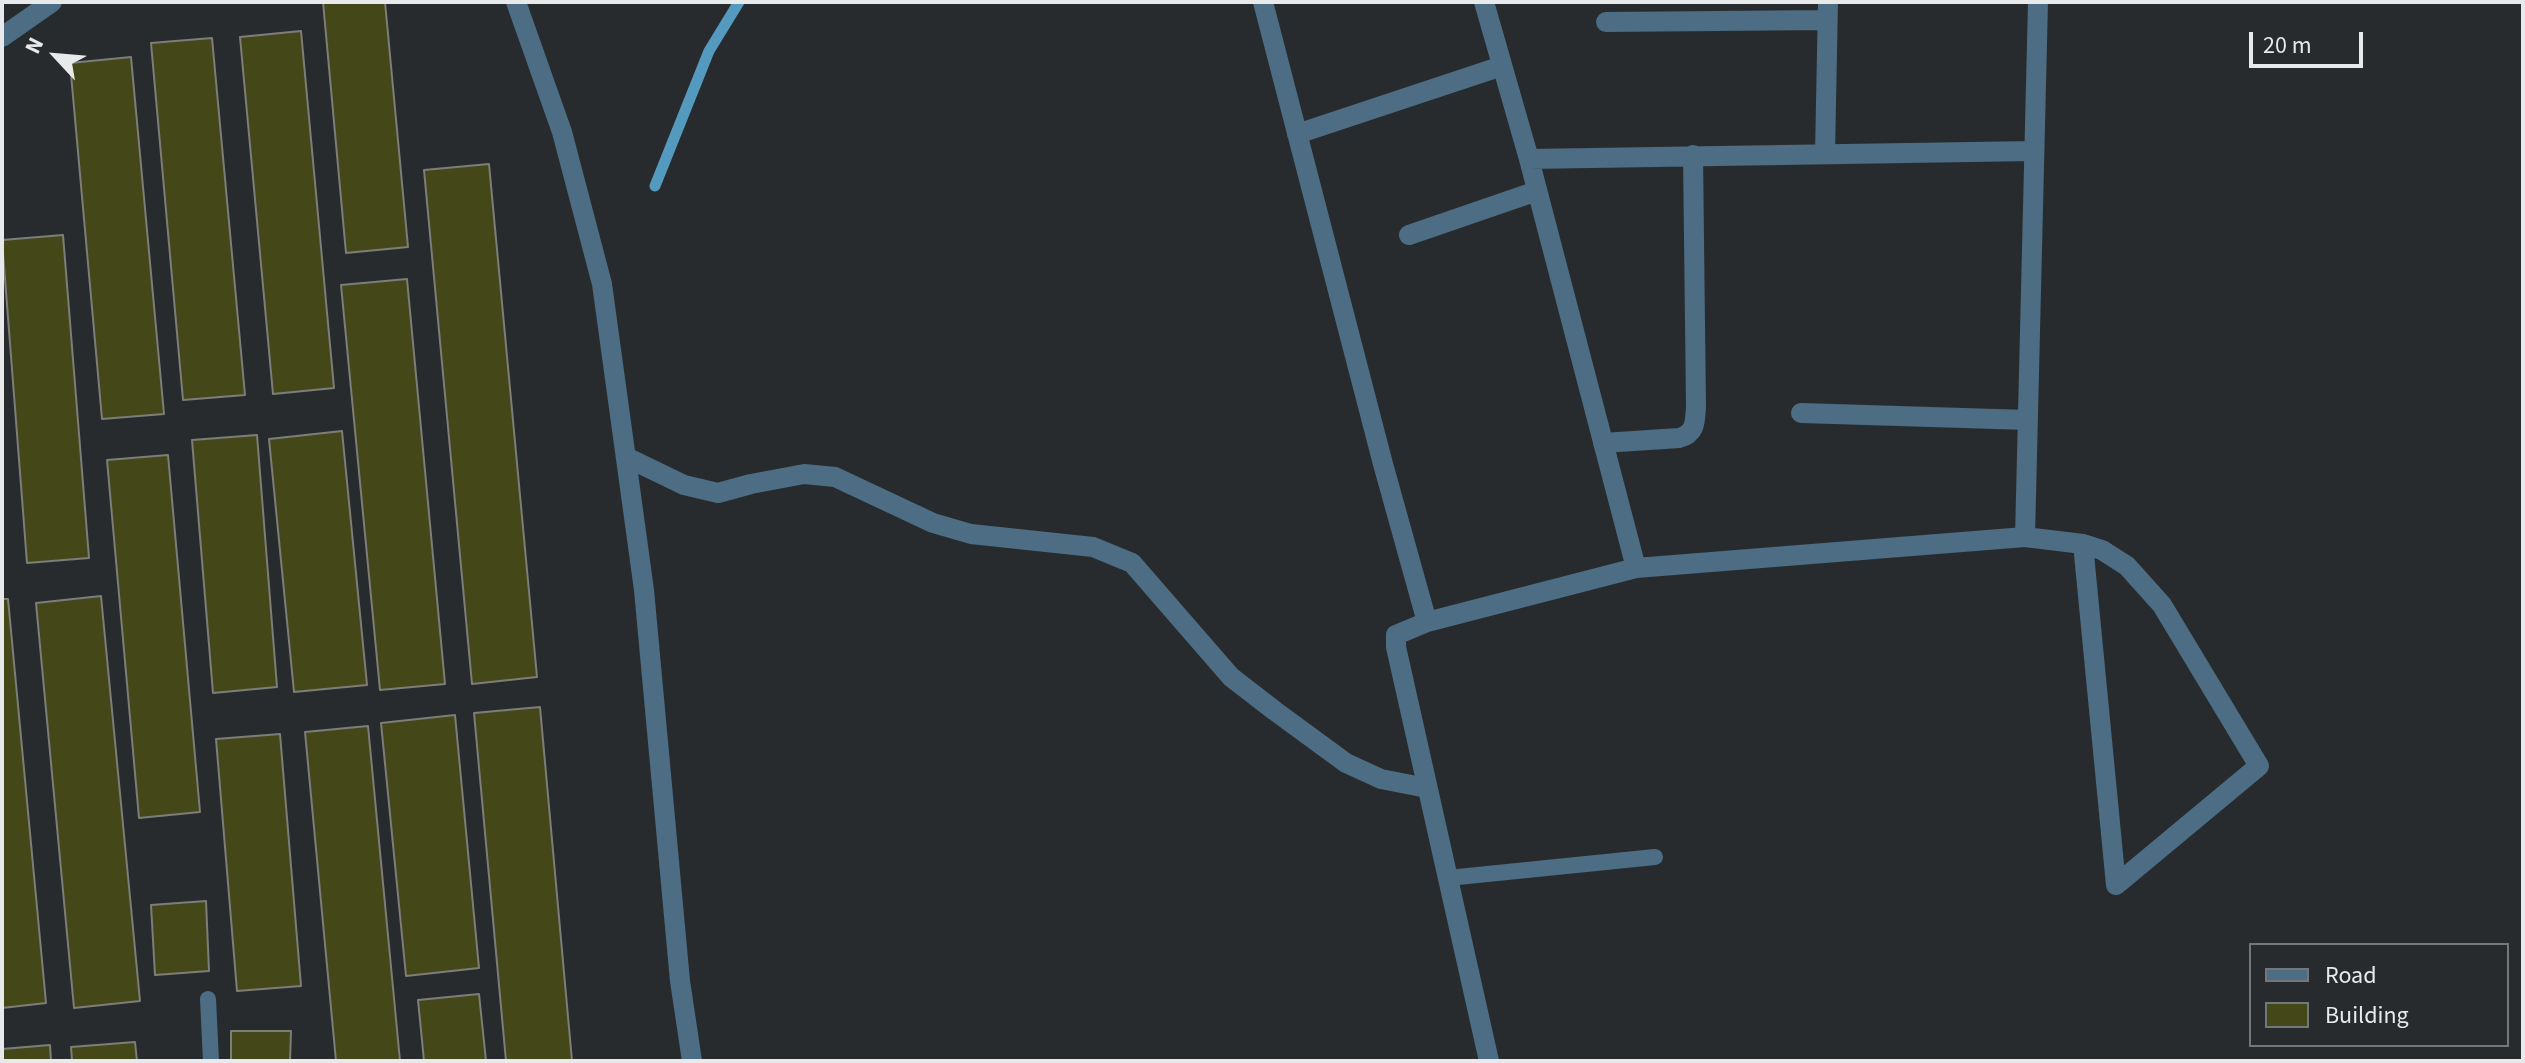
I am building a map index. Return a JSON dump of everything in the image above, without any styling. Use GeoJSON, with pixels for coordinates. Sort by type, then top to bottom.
{"type":"FeatureCollection","features":[{"type":"Feature","properties":{"kind":"street"},"geometry":{"type":"LineString","coordinates":[[2,37],[52,2]]}},
{"type":"Feature","properties":{"kind":"street"},"geometry":{"type":"LineString","coordinates":[[516,2],[562,132],[602,284],[644,590],[680,981],[692,1061]]}},
{"type":"Feature","properties":{"kind":"street"},"geometry":{"type":"LineString","coordinates":[[1263,2],[1427,622]]}},
{"type":"Feature","properties":{"kind":"street"},"geometry":{"type":"LineString","coordinates":[[1484,2],[1529,159],[1636,568]]}},
{"type":"Feature","properties":{"kind":"street"},"geometry":{"type":"LineString","coordinates":[[2025,537],[2038,2]]}},
{"type":"Feature","properties":{"kind":"street"},"geometry":{"type":"LineString","coordinates":[[1606,22],[1828,11],[1825,154]]}},
{"type":"Feature","properties":{"kind":"street"},"geometry":{"type":"LineString","coordinates":[[1297,134],[1502,66]]}},
{"type":"Feature","properties":{"kind":"street"},"geometry":{"type":"LineString","coordinates":[[1529,159],[2034,151]]}},
{"type":"Feature","properties":{"kind":"street"},"geometry":{"type":"LineString","coordinates":[[1603,443],[1679,438],[1693,431],[1696,406],[1693,155]]}},
{"type":"Feature","properties":{"kind":"street"},"geometry":{"type":"LineString","coordinates":[[1409,235],[1537,191]]}},
{"type":"Feature","properties":{"kind":"street"},"geometry":{"type":"LineString","coordinates":[[1801,413],[2028,420]]}},
{"type":"Feature","properties":{"kind":"street"},"geometry":{"type":"LineString","coordinates":[[626,457],[684,485],[718,493],[804,474],[835,477],[933,523],[971,534],[1093,547],[1132,563],[1231,677],[1275,711],[1346,763],[1381,779],[1427,788]]}},
{"type":"Feature","properties":{"kind":"street"},"geometry":{"type":"LineString","coordinates":[[1489,1061],[1394,641],[1396,635],[1427,622],[1636,568],[2025,537],[2083,544],[2102,550],[2127,566],[2162,605],[2259,766],[2116,885],[2083,544]]}},
{"type":"Feature","properties":{"kind":"lane"},"geometry":{"type":"LineString","coordinates":[[1448,878],[1655,857]]}},
{"type":"Feature","properties":{"kind":"lane"},"geometry":{"type":"LineString","coordinates":[[208,999],[211,1061]]}},
{"type":"Feature","properties":{"kind":"building"},"geometry":{"type":"Polygon","coordinates":[[[323,2],[385,2],[408,247],[346,253],[323,2]]]}},
{"type":"Feature","properties":{"kind":"building"},"geometry":{"type":"Polygon","coordinates":[[[301,31],[334,388],[273,394],[240,37],[301,31]]]}},
{"type":"Feature","properties":{"kind":"building"},"geometry":{"type":"Polygon","coordinates":[[[212,38],[245,395],[183,400],[151,43],[212,38]]]}},
{"type":"Feature","properties":{"kind":"building"},"geometry":{"type":"Polygon","coordinates":[[[131,57],[164,414],[102,419],[70,63],[131,57]]]}},
{"type":"Feature","properties":{"kind":"building"},"geometry":{"type":"Polygon","coordinates":[[[489,164],[537,677],[472,684],[424,170],[489,164]]]}},
{"type":"Feature","properties":{"kind":"building"},"geometry":{"type":"Polygon","coordinates":[[[63,235],[89,558],[27,563],[2,240],[63,235]]]}},
{"type":"Feature","properties":{"kind":"building"},"geometry":{"type":"Polygon","coordinates":[[[407,279],[445,684],[380,690],[341,285],[407,279]]]}},
{"type":"Feature","properties":{"kind":"building"},"geometry":{"type":"Polygon","coordinates":[[[342,431],[367,685],[294,692],[269,439],[342,431]]]}},
{"type":"Feature","properties":{"kind":"building"},"geometry":{"type":"Polygon","coordinates":[[[257,435],[277,687],[213,693],[192,440],[257,435]]]}},
{"type":"Feature","properties":{"kind":"building"},"geometry":{"type":"Polygon","coordinates":[[[168,455],[200,812],[139,818],[107,460],[168,455]]]}},
{"type":"Feature","properties":{"kind":"building"},"geometry":{"type":"Polygon","coordinates":[[[101,596],[140,1001],[74,1008],[36,603],[101,596]]]}},
{"type":"Feature","properties":{"kind":"building"},"geometry":{"type":"Polygon","coordinates":[[[2,599],[8,599],[46,1003],[2,1008],[2,599]]]}},
{"type":"Feature","properties":{"kind":"building"},"geometry":{"type":"Polygon","coordinates":[[[540,707],[572,1061],[506,1061],[474,713],[540,707]]]}},
{"type":"Feature","properties":{"kind":"building"},"geometry":{"type":"Polygon","coordinates":[[[455,715],[479,968],[406,976],[381,723],[455,715]]]}},
{"type":"Feature","properties":{"kind":"building"},"geometry":{"type":"Polygon","coordinates":[[[368,726],[400,1061],[336,1061],[305,732],[368,726]]]}},
{"type":"Feature","properties":{"kind":"building"},"geometry":{"type":"Polygon","coordinates":[[[280,734],[301,986],[237,991],[216,739],[280,734]]]}},
{"type":"Feature","properties":{"kind":"building"},"geometry":{"type":"Polygon","coordinates":[[[206,901],[209,971],[155,975],[151,905],[206,901]]]}},
{"type":"Feature","properties":{"kind":"building"},"geometry":{"type":"Polygon","coordinates":[[[479,994],[486,1061],[424,1061],[418,1000],[479,994]]]}},
{"type":"Feature","properties":{"kind":"building"},"geometry":{"type":"Polygon","coordinates":[[[231,1031],[291,1031],[290,1061],[231,1061],[231,1031]]]}},
{"type":"Feature","properties":{"kind":"building"},"geometry":{"type":"Polygon","coordinates":[[[135,1042],[137,1061],[72,1061],[71,1047],[135,1042]]]}},
{"type":"Feature","properties":{"kind":"building"},"geometry":{"type":"Polygon","coordinates":[[[50,1045],[51,1061],[2,1061],[2,1049],[50,1045]]]}},
{"type":"Feature","properties":{"kind":"waterway"},"geometry":{"type":"LineString","coordinates":[[655,186],[709,51],[739,2]]}}]}
